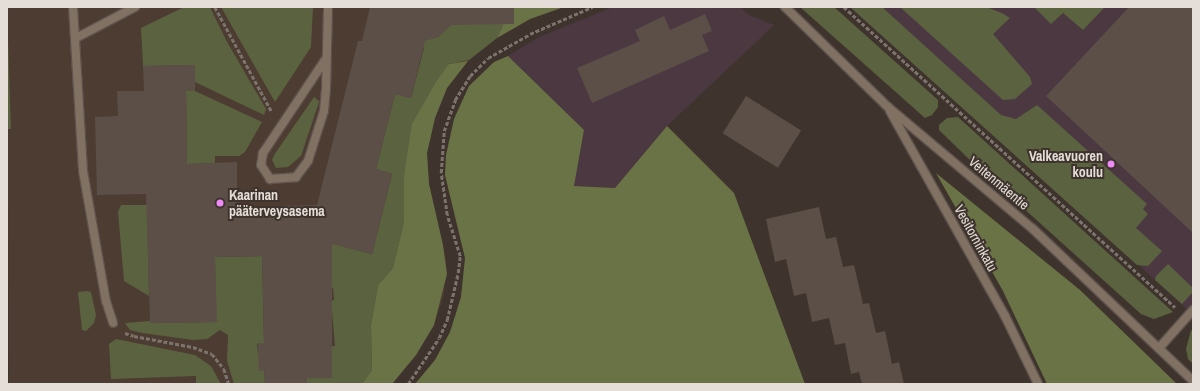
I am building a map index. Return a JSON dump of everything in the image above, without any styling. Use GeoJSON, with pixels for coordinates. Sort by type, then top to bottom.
{"type":"FeatureCollection","features":[{"type":"Feature","properties":{"kind":"street"},"geometry":{"type":"LineString","coordinates":[[73,7],[84,171],[106,301],[113,322]]}},
{"type":"Feature","properties":{"kind":"street"},"geometry":{"type":"LineString","coordinates":[[76,38],[135,7]]}},
{"type":"Feature","properties":{"kind":"street"},"geometry":{"type":"LineString","coordinates":[[325,60],[263,153],[261,165],[270,179],[296,178],[308,161],[324,111],[328,7]]}},
{"type":"Feature","properties":{"kind":"street","name":"Veitenmäentie"},"geometry":{"type":"LineString","coordinates":[[785,7],[888,106],[1033,229],[1193,381]]}},
{"type":"Feature","properties":{"kind":"street","name":"Vesitorninkatu"},"geometry":{"type":"LineString","coordinates":[[888,106],[1004,316],[1038,384]]}},
{"type":"Feature","properties":{"kind":"street"},"geometry":{"type":"LineString","coordinates":[[1159,348],[1193,310]]}},
{"type":"Feature","properties":{"kind":"path"},"geometry":{"type":"LineString","coordinates":[[215,7],[281,127]]}},
{"type":"Feature","properties":{"kind":"path"},"geometry":{"type":"LineString","coordinates":[[408,384],[439,338],[447,320],[458,273],[460,256],[447,216],[441,173],[444,131],[455,100],[470,76],[488,58],[530,34],[592,7]]}},
{"type":"Feature","properties":{"kind":"path"},"geometry":{"type":"LineString","coordinates":[[844,7],[1187,318]]}},
{"type":"Feature","properties":{"kind":"path"},"geometry":{"type":"LineString","coordinates":[[113,322],[120,330],[134,336],[193,347],[212,354],[224,370],[229,384]]}},
{"type":"Feature","properties":{"kind":"shaded area","name":"Kaarinan pääterveysasema"},"geometry":{"type":"Polygon","coordinates":[[[7,7],[564,7],[530,19],[497,38],[468,61],[447,88],[435,118],[427,153],[429,184],[446,260],[444,295],[434,325],[416,355],[392,384],[9,384],[7,7]]]}},
{"type":"Feature","properties":{"kind":"shaded area"},"geometry":{"type":"Polygon","coordinates":[[[613,7],[740,7],[749,15],[774,25],[667,126],[615,188],[574,186],[584,130],[508,56],[539,37],[613,7]]]}},
{"type":"Feature","properties":{"kind":"shaded area","name":"Valkeavuoren koulu"},"geometry":{"type":"Polygon","coordinates":[[[860,7],[1193,7],[1193,315],[864,12],[860,7]]]}},
{"type":"Feature","properties":{"kind":"green space"},"geometry":{"type":"Polygon","coordinates":[[[7,7],[11,129],[7,129],[7,7]]]}},
{"type":"Feature","properties":{"kind":"green space"},"geometry":{"type":"Polygon","coordinates":[[[184,7],[210,7],[226,40],[266,109],[264,115],[195,82],[194,65],[143,66],[141,28],[184,7]]]}},
{"type":"Feature","properties":{"kind":"green space"},"geometry":{"type":"Polygon","coordinates":[[[221,7],[313,7],[311,47],[275,102],[221,7]]]}},
{"type":"Feature","properties":{"kind":"green space"},"geometry":{"type":"Polygon","coordinates":[[[511,7],[497,38],[469,60],[449,64],[404,176],[404,222],[393,268],[378,285],[371,325],[372,370],[362,384],[307,384],[307,378],[331,346],[335,346],[332,311],[330,311],[330,301],[334,300],[333,288],[330,287],[332,264],[329,264],[328,244],[341,244],[341,246],[372,254],[392,174],[376,169],[395,94],[411,98],[424,48],[419,47],[421,41],[438,37],[451,25],[511,7]]]}},
{"type":"Feature","properties":{"kind":"green space"},"geometry":{"type":"Polygon","coordinates":[[[511,7],[564,7],[530,19],[497,38],[511,7]]]}},
{"type":"Feature","properties":{"kind":"green space"},"geometry":{"type":"Polygon","coordinates":[[[800,7],[834,7],[938,100],[938,107],[932,115],[925,118],[800,7]]]}},
{"type":"Feature","properties":{"kind":"green space"},"geometry":{"type":"Polygon","coordinates":[[[850,7],[882,7],[1001,115],[1016,119],[1037,105],[1147,204],[1143,209],[1148,214],[1136,228],[1162,251],[1148,266],[1137,265],[850,7]]]}},
{"type":"Feature","properties":{"kind":"green space"},"geometry":{"type":"Polygon","coordinates":[[[900,7],[986,7],[1002,13],[1010,18],[993,34],[1030,77],[1032,84],[1015,99],[1003,100],[900,7]]]}},
{"type":"Feature","properties":{"kind":"green space"},"geometry":{"type":"Polygon","coordinates":[[[1034,7],[1105,7],[1083,30],[1063,13],[1051,24],[1034,7]]]}},
{"type":"Feature","properties":{"kind":"green space"},"geometry":{"type":"Polygon","coordinates":[[[508,56],[584,130],[574,186],[615,188],[667,126],[734,193],[805,384],[415,384],[435,360],[450,332],[461,297],[465,258],[445,175],[446,155],[454,119],[469,86],[494,62],[508,56]]]}},
{"type":"Feature","properties":{"kind":"green space"},"geometry":{"type":"Polygon","coordinates":[[[468,61],[447,88],[435,118],[427,153],[429,184],[443,245],[447,274],[434,325],[416,355],[392,384],[362,384],[372,370],[371,325],[378,285],[393,268],[404,222],[404,176],[412,124],[436,82],[449,64],[468,61]]]}},
{"type":"Feature","properties":{"kind":"green space"},"geometry":{"type":"Polygon","coordinates":[[[186,91],[195,91],[262,122],[245,152],[239,156],[215,156],[215,163],[187,164],[186,91]]]}},
{"type":"Feature","properties":{"kind":"green space"},"geometry":{"type":"Polygon","coordinates":[[[314,97],[319,101],[301,156],[288,167],[276,168],[272,160],[274,155],[314,97]]]}},
{"type":"Feature","properties":{"kind":"green space"},"geometry":{"type":"Polygon","coordinates":[[[958,117],[1173,312],[1154,319],[1141,314],[972,162],[939,130],[939,125],[947,118],[958,117]]]}},
{"type":"Feature","properties":{"kind":"green space"},"geometry":{"type":"Polygon","coordinates":[[[936,173],[1080,290],[1177,384],[1047,384],[1003,291],[936,173]]]}},
{"type":"Feature","properties":{"kind":"green space"},"geometry":{"type":"Polygon","coordinates":[[[121,205],[147,205],[149,296],[124,281],[118,212],[121,205]]]}},
{"type":"Feature","properties":{"kind":"green space"},"geometry":{"type":"Polygon","coordinates":[[[262,256],[264,343],[257,344],[258,353],[264,353],[259,361],[259,371],[264,371],[265,384],[234,384],[227,361],[228,335],[220,330],[207,339],[193,340],[130,330],[125,323],[150,321],[150,323],[216,322],[215,257],[262,256]]]}},
{"type":"Feature","properties":{"kind":"green space"},"geometry":{"type":"Polygon","coordinates":[[[1168,264],[1193,288],[1193,292],[1182,304],[1155,280],[1156,276],[1168,264]]]}},
{"type":"Feature","properties":{"kind":"green space"},"geometry":{"type":"Polygon","coordinates":[[[78,292],[91,292],[96,315],[94,323],[86,331],[82,330],[78,292]]]}},
{"type":"Feature","properties":{"kind":"green space"},"geometry":{"type":"Polygon","coordinates":[[[1191,330],[1193,331],[1193,364],[1188,359],[1186,349],[1191,330]]]}},
{"type":"Feature","properties":{"kind":"green space"},"geometry":{"type":"Polygon","coordinates":[[[116,339],[195,355],[211,366],[221,384],[196,384],[196,376],[111,379],[109,344],[116,339]]]}},
{"type":"Feature","properties":{"kind":"building"},"geometry":{"type":"Polygon","coordinates":[[[370,7],[514,7],[514,24],[451,25],[438,37],[425,41],[411,98],[395,94],[376,169],[392,174],[372,254],[332,244],[332,378],[307,378],[307,384],[265,384],[264,371],[259,371],[258,343],[264,343],[262,256],[215,257],[217,322],[150,323],[146,194],[97,195],[95,117],[118,116],[117,91],[144,91],[143,66],[195,65],[195,91],[186,91],[187,164],[237,162],[237,207],[317,205],[358,41],[362,41],[370,7]]]}},
{"type":"Feature","properties":{"kind":"building"},"geometry":{"type":"Polygon","coordinates":[[[1129,7],[1193,7],[1193,233],[1046,96],[1129,7]]]}},
{"type":"Feature","properties":{"kind":"building"},"geometry":{"type":"Polygon","coordinates":[[[705,14],[712,31],[702,35],[709,51],[592,103],[577,68],[640,41],[635,30],[664,16],[670,30],[705,14]]]}},
{"type":"Feature","properties":{"kind":"building"},"geometry":{"type":"Polygon","coordinates":[[[746,96],[801,130],[778,168],[723,133],[746,96]]]}},
{"type":"Feature","properties":{"kind":"building"},"geometry":{"type":"Polygon","coordinates":[[[819,207],[826,239],[836,237],[843,267],[854,265],[863,304],[869,303],[876,333],[885,331],[892,364],[899,362],[904,384],[862,384],[859,372],[851,374],[845,343],[835,345],[829,318],[812,322],[806,293],[794,296],[786,259],[775,262],[766,219],[819,207]]]}},
{"type":"Feature","properties":{"kind":"place","name":"Valkeavuoren koulu"},"geometry":{"type":"Point","coordinates":[1111,164]}},
{"type":"Feature","properties":{"kind":"place","name":"Kaarinan pääterveysasema"},"geometry":{"type":"Point","coordinates":[220,203]}}]}
